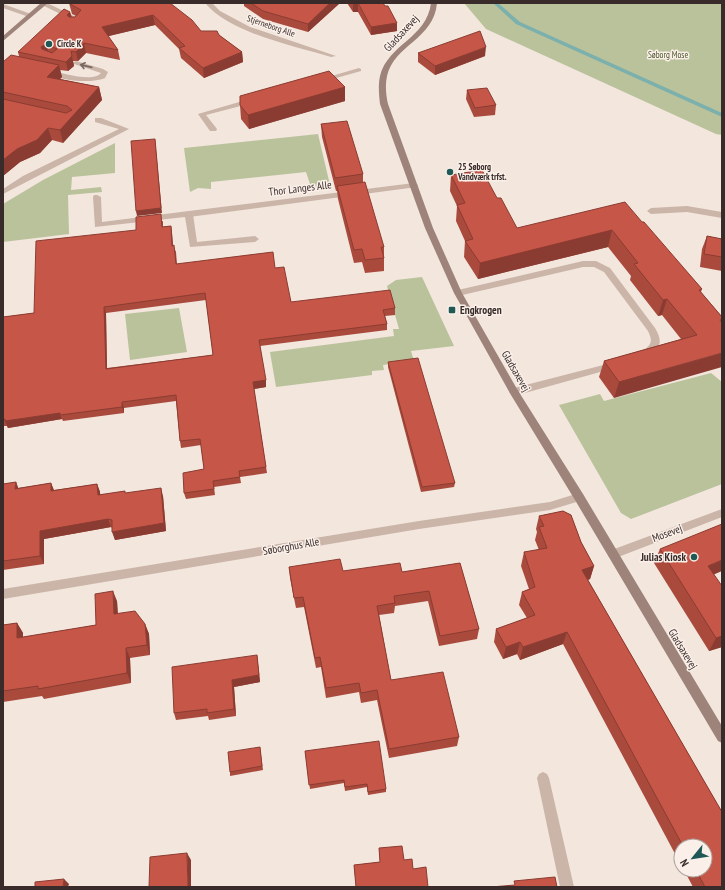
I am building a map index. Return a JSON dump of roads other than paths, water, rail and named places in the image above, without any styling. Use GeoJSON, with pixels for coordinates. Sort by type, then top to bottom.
{"type":"FeatureCollection","features":[{"type":"Feature","properties":{"kind":"street"},"geometry":{"type":"LineString","coordinates":[[3,39],[29,15],[45,3],[79,20],[74,25]]}},
{"type":"Feature","properties":{"kind":"street","name":"Stjerneborg Alle"},"geometry":{"type":"LineString","coordinates":[[208,3],[223,16],[245,27],[333,56]]}},
{"type":"Feature","properties":{"kind":"street","name":"Gladsaxevej"},"geometry":{"type":"LineString","coordinates":[[434,3],[435,10],[425,28],[396,55],[387,66],[382,91],[384,104],[429,228],[458,293],[514,392],[579,497],[722,737]]}},
{"type":"Feature","properties":{"kind":"street"},"geometry":{"type":"LineString","coordinates":[[3,6],[29,15]]}},
{"type":"Feature","properties":{"kind":"street"},"geometry":{"type":"LineString","coordinates":[[43,70],[92,80],[101,79],[104,76],[104,72],[101,70],[76,63]]}},
{"type":"Feature","properties":{"kind":"street"},"geometry":{"type":"LineString","coordinates":[[314,82],[359,70]]}},
{"type":"Feature","properties":{"kind":"street"},"geometry":{"type":"LineString","coordinates":[[213,129],[202,114],[262,97]]}},
{"type":"Feature","properties":{"kind":"street"},"geometry":{"type":"LineString","coordinates":[[3,192],[26,178],[125,129],[98,120]]}},
{"type":"Feature","properties":{"kind":"street","name":"Thor Langes Alle"},"geometry":{"type":"LineString","coordinates":[[97,197],[98,225],[414,185]]}},
{"type":"Feature","properties":{"kind":"street"},"geometry":{"type":"LineString","coordinates":[[651,211],[687,209],[722,215]]}},
{"type":"Feature","properties":{"kind":"street"},"geometry":{"type":"LineString","coordinates":[[189,214],[193,245],[255,239]]}},
{"type":"Feature","properties":{"kind":"street"},"geometry":{"type":"LineString","coordinates":[[458,293],[583,264],[596,264],[607,270],[615,278],[652,330],[656,339],[654,348],[636,360]]}},
{"type":"Feature","properties":{"kind":"street"},"geometry":{"type":"LineString","coordinates":[[514,392],[621,364]]}},
{"type":"Feature","properties":{"kind":"street","name":"Søborghus Alle"},"geometry":{"type":"LineString","coordinates":[[3,594],[419,524],[550,506],[579,497]]}},
{"type":"Feature","properties":{"kind":"street","name":"Mosevej"},"geometry":{"type":"LineString","coordinates":[[613,554],[722,513]]}},
{"type":"Feature","properties":{"kind":"street"},"geometry":{"type":"LineString","coordinates":[[543,778],[567,887]]}},
{"type":"Feature","properties":{"kind":"waterway"},"geometry":{"type":"LineString","coordinates":[[495,3],[518,23],[722,115]]}},
{"type":"Feature","properties":{"kind":"place","name":"Circle K"},"geometry":{"type":"Point","coordinates":[49,44]}},
{"type":"Feature","properties":{"kind":"place","name":"25 Søborg Vandværk trfst."},"geometry":{"type":"Point","coordinates":[450,172]}},
{"type":"Feature","properties":{"kind":"place","name":"Engkrogen"},"geometry":{"type":"Point","coordinates":[452,310]}},
{"type":"Feature","properties":{"kind":"place","name":"Julias Kiosk"},"geometry":{"type":"Point","coordinates":[694,557]}},
{"type":"Feature","properties":{"kind":"park label","name":"Søborg Mose"},"geometry":{"type":"Point","coordinates":[668,55]}}]}
